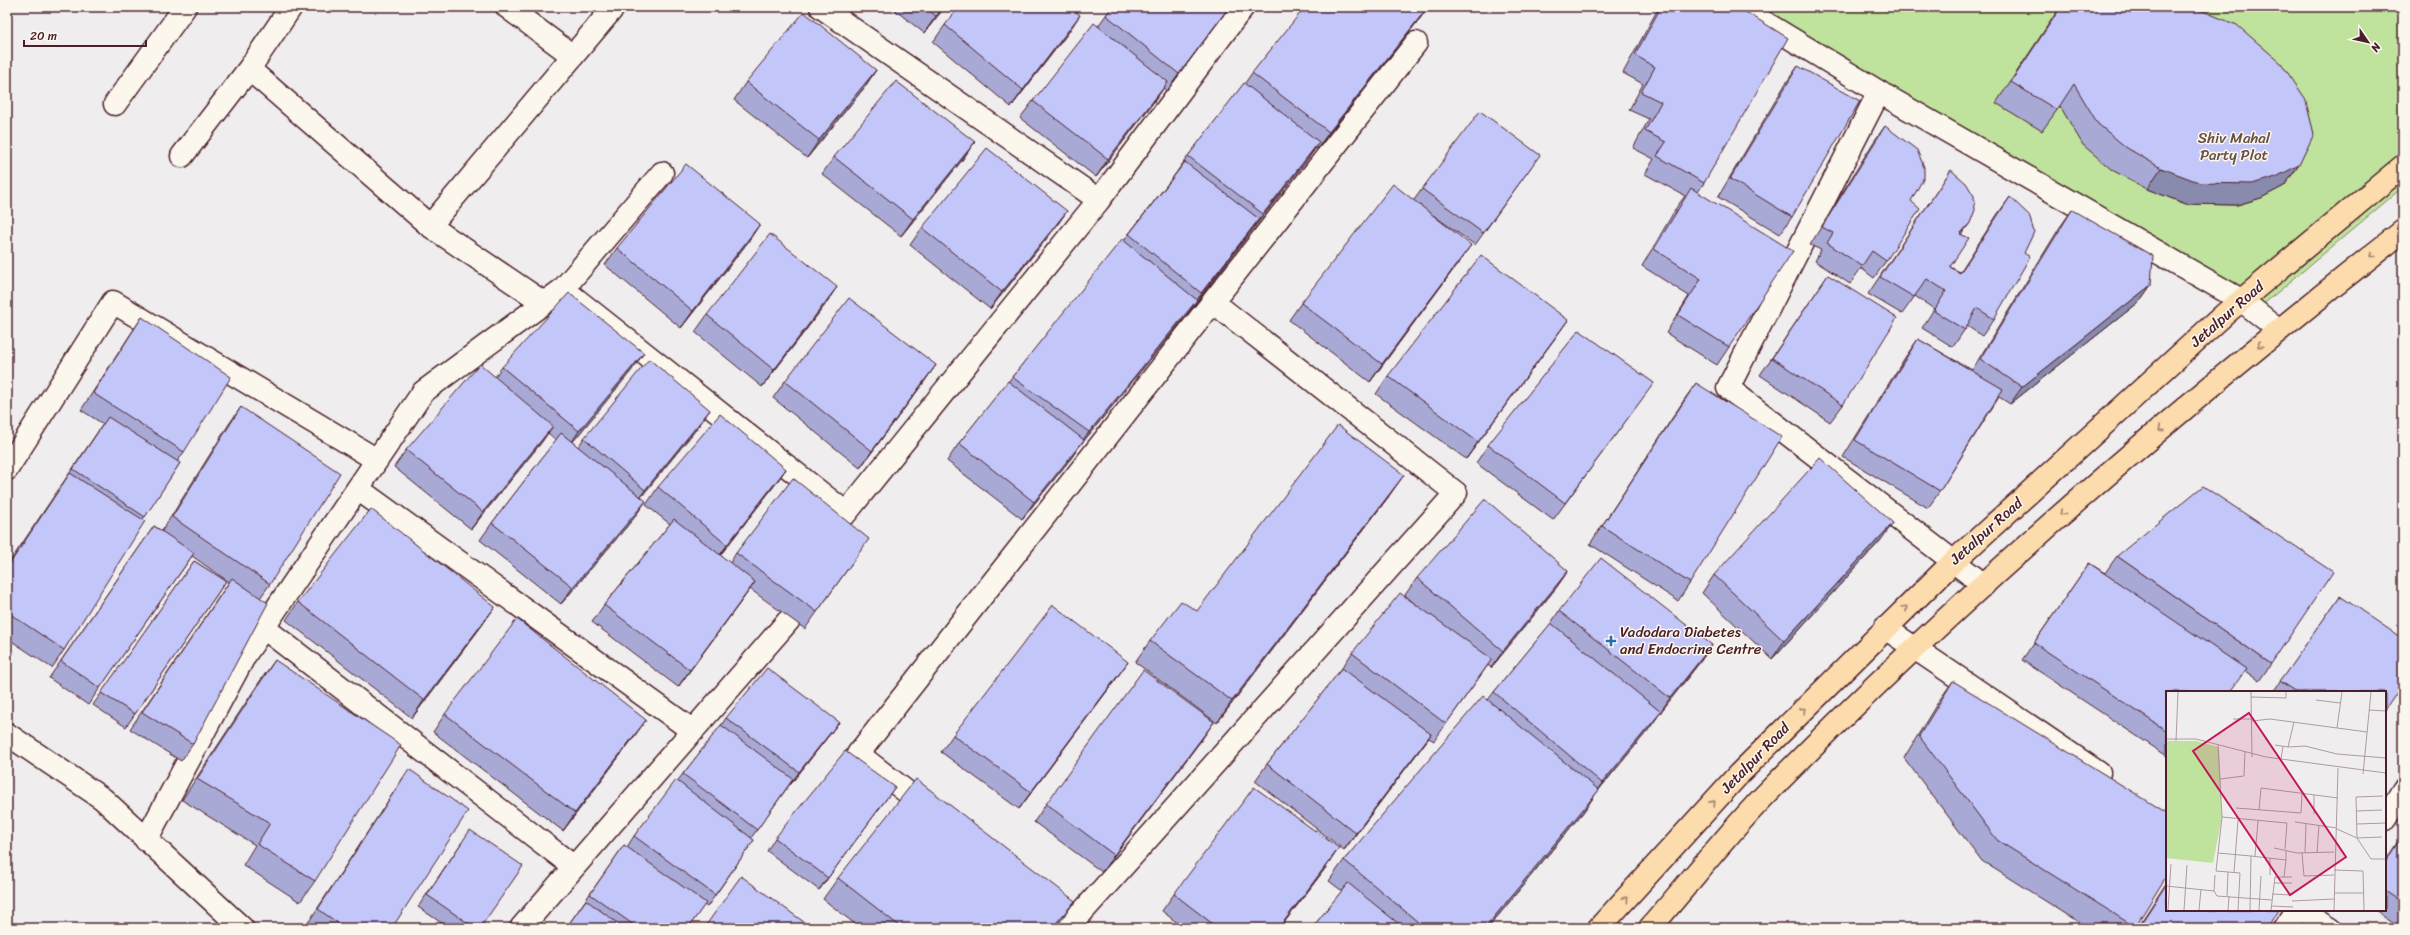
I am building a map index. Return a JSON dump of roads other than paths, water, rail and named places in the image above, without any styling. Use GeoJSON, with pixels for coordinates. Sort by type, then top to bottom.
{"type":"FeatureCollection","features":[{"type":"Feature","properties":{"kind":"main road","name":"Jetalpur Road"},"geometry":{"type":"LineString","coordinates":[[1599,928],[1738,774],[1953,562],[2241,300],[2403,166]]}},
{"type":"Feature","properties":{"kind":"main road"},"geometry":{"type":"LineString","coordinates":[[1650,928],[1770,789],[1916,648],[2031,540],[2278,329],[2403,230]]}},
{"type":"Feature","properties":{"kind":"street"},"geometry":{"type":"LineString","coordinates":[[115,104],[185,7]]}},
{"type":"Feature","properties":{"kind":"street"},"geometry":{"type":"LineString","coordinates":[[182,156],[249,69],[292,7]]}},
{"type":"Feature","properties":{"kind":"street"},"geometry":{"type":"LineString","coordinates":[[507,7],[573,56]]}},
{"type":"Feature","properties":{"kind":"street"},"geometry":{"type":"LineString","coordinates":[[430,226],[614,7]]}},
{"type":"Feature","properties":{"kind":"street"},"geometry":{"type":"LineString","coordinates":[[821,7],[1099,200]]}},
{"type":"Feature","properties":{"kind":"street"},"geometry":{"type":"LineString","coordinates":[[563,289],[846,513],[1099,200],[1243,7]]}},
{"type":"Feature","properties":{"kind":"street"},"geometry":{"type":"LineString","coordinates":[[1740,7],[1879,92],[2241,300],[2278,329]]}},
{"type":"Feature","properties":{"kind":"street"},"geometry":{"type":"LineString","coordinates":[[945,821],[858,754],[1416,43]]}},
{"type":"Feature","properties":{"kind":"street"},"geometry":{"type":"LineString","coordinates":[[249,69],[430,226],[544,303]]}},
{"type":"Feature","properties":{"kind":"street"},"geometry":{"type":"LineString","coordinates":[[1879,92],[1728,388],[1984,585]]}},
{"type":"Feature","properties":{"kind":"street"},"geometry":{"type":"LineString","coordinates":[[146,840],[245,655],[423,392],[563,289],[662,173]]}},
{"type":"Feature","properties":{"kind":"street"},"geometry":{"type":"LineString","coordinates":[[7,469],[113,302],[377,460]]}},
{"type":"Feature","properties":{"kind":"street"},"geometry":{"type":"LineString","coordinates":[[1025,882],[1071,924],[1456,493],[1213,302]]}},
{"type":"Feature","properties":{"kind":"street"},"geometry":{"type":"LineString","coordinates":[[358,489],[693,731]]}},
{"type":"Feature","properties":{"kind":"street"},"geometry":{"type":"LineString","coordinates":[[521,928],[789,620]]}},
{"type":"Feature","properties":{"kind":"street"},"geometry":{"type":"LineString","coordinates":[[264,628],[574,866]]}},
{"type":"Feature","properties":{"kind":"street"},"geometry":{"type":"LineString","coordinates":[[1885,628],[2114,783]]}},
{"type":"Feature","properties":{"kind":"street"},"geometry":{"type":"LineString","coordinates":[[7,734],[103,799],[242,928]]}},
{"type":"Feature","properties":{"kind":"street"},"geometry":{"type":"LineString","coordinates":[[2386,817],[2403,790]]}},
{"type":"Feature","properties":{"kind":"street"},"geometry":{"type":"LineString","coordinates":[[2285,928],[2296,911]]}},
{"type":"Feature","properties":{"kind":"street"},"geometry":{"type":"LineString","coordinates":[[2304,911],[2326,920]]}},
{"type":"Feature","properties":{"kind":"place","name":"Vadodara Diabetes and Endocrine Centre"},"geometry":{"type":"Point","coordinates":[1611,641]}},
{"type":"Feature","properties":{"kind":"park label","name":"Shiv Mahal Party Plot"},"geometry":{"type":"Point","coordinates":[2234,146]}}]}
